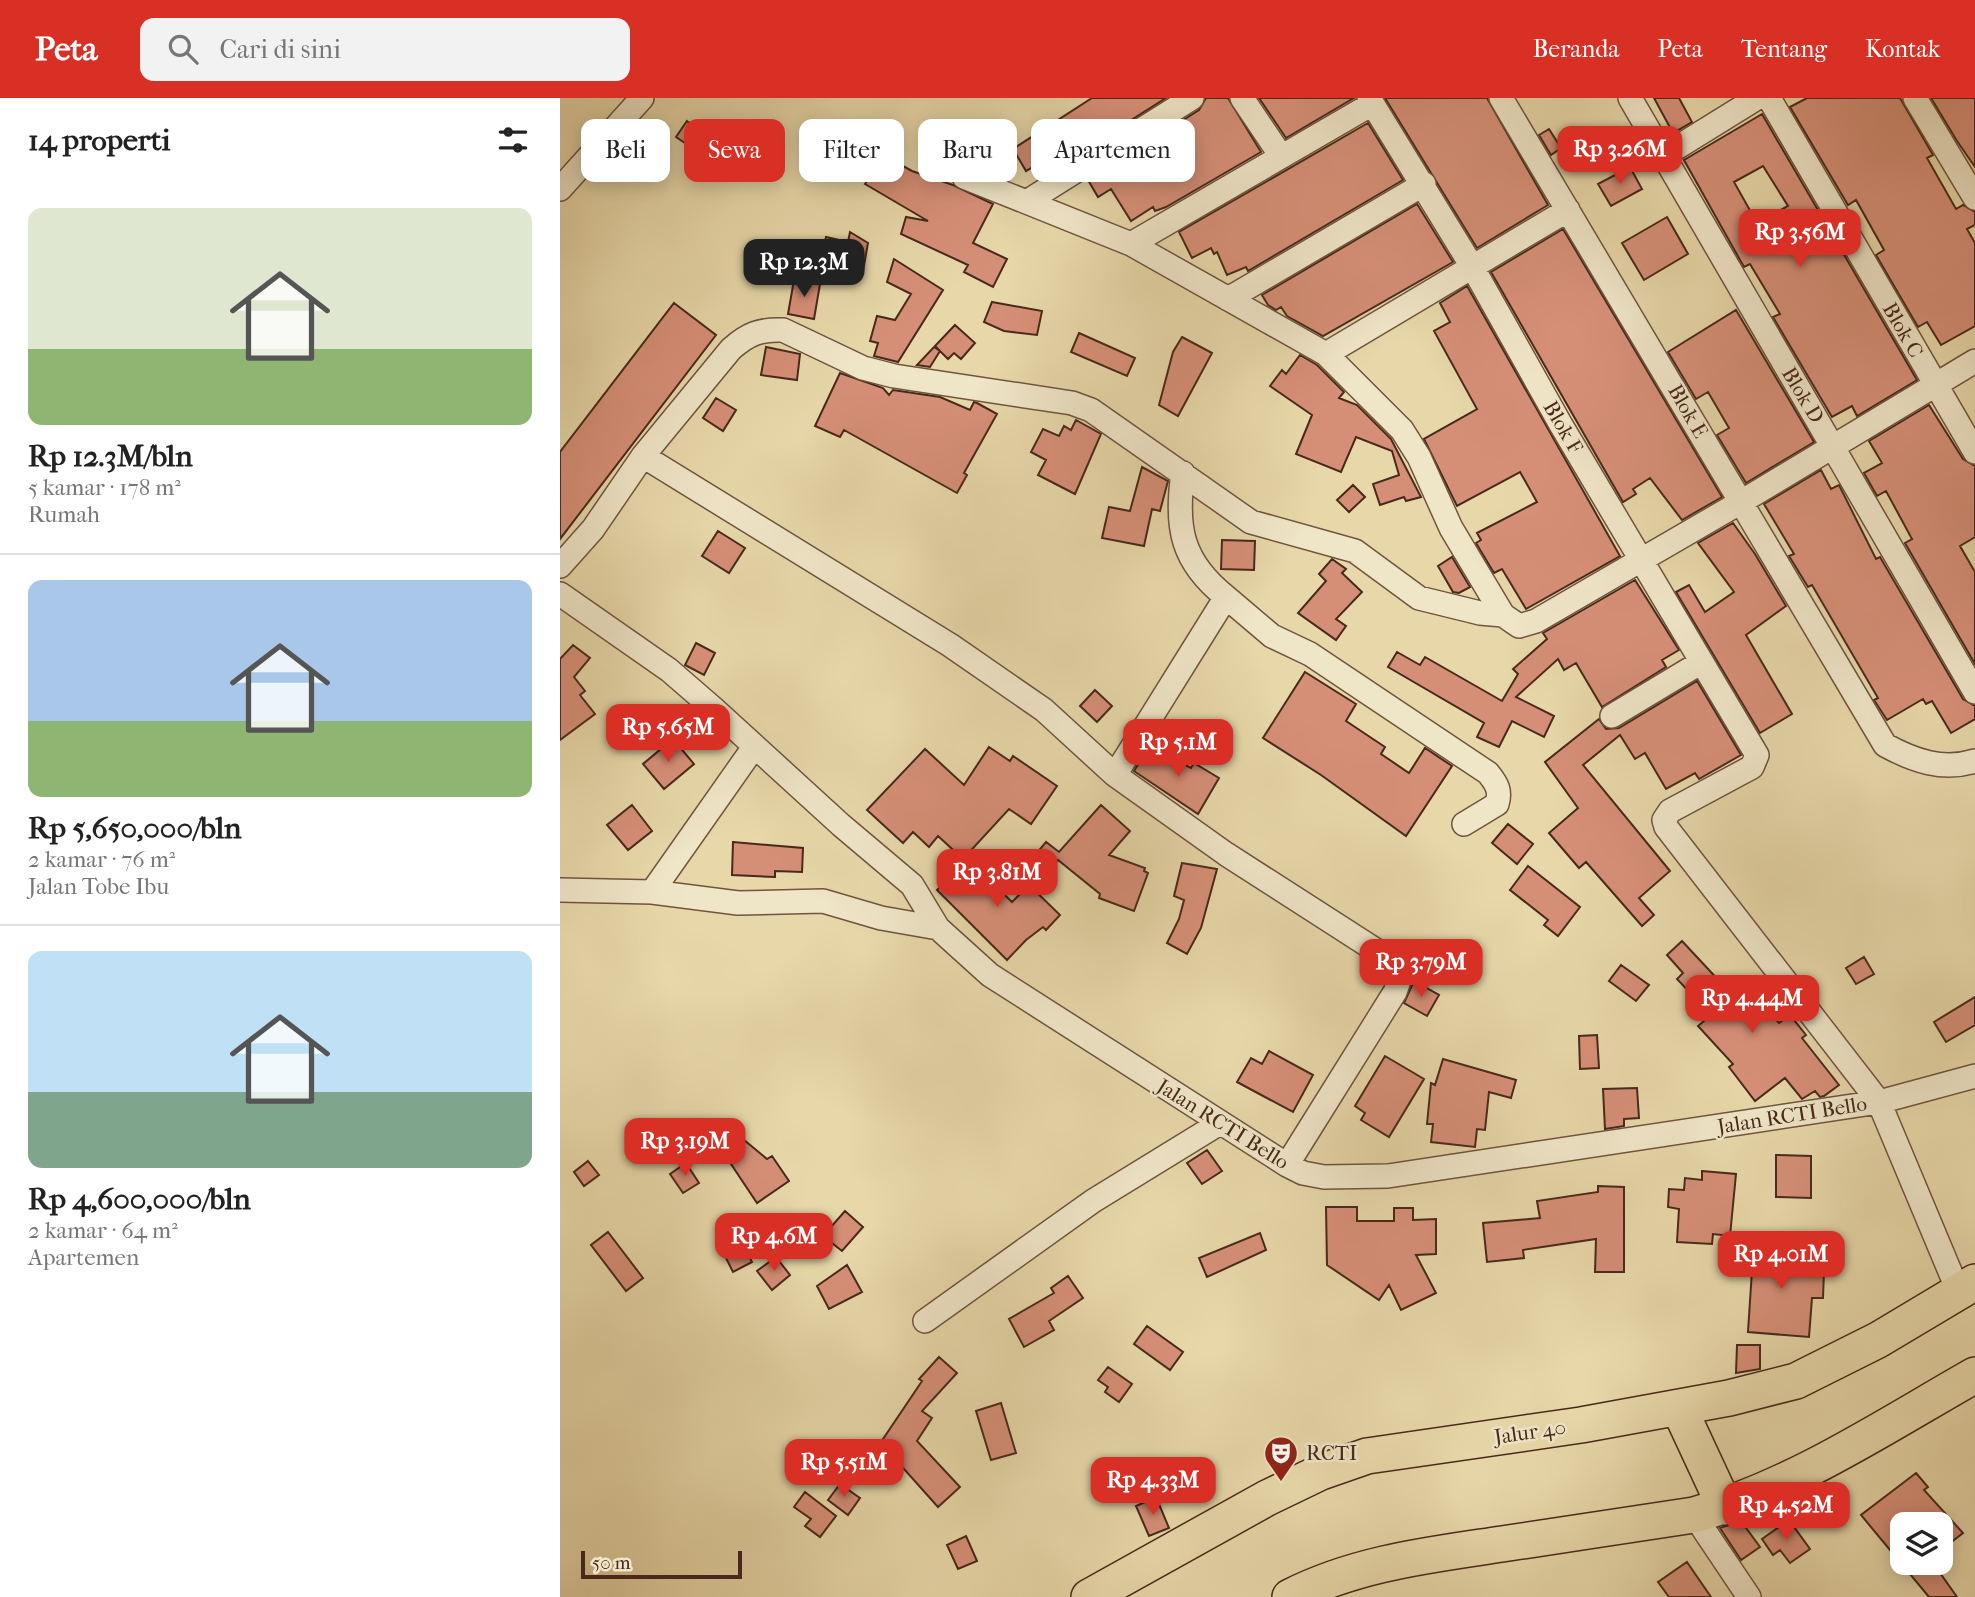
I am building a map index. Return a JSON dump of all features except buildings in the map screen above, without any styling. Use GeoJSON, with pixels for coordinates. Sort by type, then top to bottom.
{"type":"FeatureCollection","features":[{"type":"Feature","properties":{"kind":"highway","name":"Jalur 40"},"geometry":{"type":"LineString","coordinates":[[1089,1597],[1268,1498],[1321,1472],[1367,1456],[1679,1408],[1796,1381],[1831,1366],[1967,1287]]}},
{"type":"Feature","properties":{"kind":"highway"},"geometry":{"type":"LineString","coordinates":[[1290,1597],[1326,1579],[1420,1556],[1709,1511],[1807,1470],[1975,1375]]}},
{"type":"Feature","properties":{"kind":"highway"},"geometry":{"type":"LineString","coordinates":[[1679,1408],[1709,1511]]}},
{"type":"Feature","properties":{"kind":"street"},"geometry":{"type":"LineString","coordinates":[[560,189],[642,98]]}},
{"type":"Feature","properties":{"kind":"street"},"geometry":{"type":"LineString","coordinates":[[1028,201],[1192,98]]}},
{"type":"Feature","properties":{"kind":"street"},"geometry":{"type":"LineString","coordinates":[[1242,98],[1281,156]]}},
{"type":"Feature","properties":{"kind":"street","name":"Blok E"},"geometry":{"type":"LineString","coordinates":[[1501,98],[1885,745],[1924,762],[1956,767],[1975,761]]}},
{"type":"Feature","properties":{"kind":"street","name":"Blok D"},"geometry":{"type":"LineString","coordinates":[[1630,98],[1975,692]]}},
{"type":"Feature","properties":{"kind":"street"},"geometry":{"type":"LineString","coordinates":[[1665,155],[1757,98]]}},
{"type":"Feature","properties":{"kind":"street","name":"Blok C"},"geometry":{"type":"LineString","coordinates":[[1769,98],[1975,452]]}},
{"type":"Feature","properties":{"kind":"street"},"geometry":{"type":"LineString","coordinates":[[1915,98],[1975,198]]}},
{"type":"Feature","properties":{"kind":"street"},"geometry":{"type":"LineString","coordinates":[[1131,244],[1370,101]]}},
{"type":"Feature","properties":{"kind":"street","name":"Blok F"},"geometry":{"type":"LineString","coordinates":[[1370,101],[1474,268],[1561,425],[1699,663],[1757,755],[1752,767],[1670,811],[1664,820],[1666,827],[1879,1102]]}},
{"type":"Feature","properties":{"kind":"street"},"geometry":{"type":"LineString","coordinates":[[977,182],[1131,244],[1326,354],[1383,407],[1402,430],[1419,457],[1451,528],[1503,615],[1519,625],[1528,625],[1741,502],[1975,360]]}},
{"type":"Feature","properties":{"kind":"street"},"geometry":{"type":"LineString","coordinates":[[1228,299],[1424,184]]}},
{"type":"Feature","properties":{"kind":"street"},"geometry":{"type":"LineString","coordinates":[[1326,354],[1568,210]]}},
{"type":"Feature","properties":{"kind":"street"},"geometry":{"type":"LineString","coordinates":[[560,566],[593,529],[643,456],[732,349],[748,334],[783,330],[863,368],[894,376],[1081,407],[1108,419],[1184,473],[1218,502],[1251,522],[1366,556],[1419,598],[1480,614],[1503,615]]}},
{"type":"Feature","properties":{"kind":"street"},"geometry":{"type":"LineString","coordinates":[[643,456],[950,645],[1044,710],[1115,775],[1226,854],[1394,962],[1400,969],[1395,992],[1287,1165]]}},
{"type":"Feature","properties":{"kind":"street"},"geometry":{"type":"LineString","coordinates":[[1184,473],[1178,508],[1193,565],[1272,636],[1322,662],[1488,773],[1496,783],[1500,795],[1497,804],[1464,824]]}},
{"type":"Feature","properties":{"kind":"street","name":"Jalan RCTI Bello"},"geometry":{"type":"LineString","coordinates":[[560,594],[669,670],[912,885],[939,928],[990,975],[1220,1123],[1303,1173],[1324,1177],[1388,1176],[1879,1102],[1975,1076]]}},
{"type":"Feature","properties":{"kind":"street"},"geometry":{"type":"LineString","coordinates":[[1115,775],[1226,597]]}},
{"type":"Feature","properties":{"kind":"street"},"geometry":{"type":"LineString","coordinates":[[1612,716],[1699,663]]}},
{"type":"Feature","properties":{"kind":"street"},"geometry":{"type":"LineString","coordinates":[[652,892],[754,747]]}},
{"type":"Feature","properties":{"kind":"street"},"geometry":{"type":"LineString","coordinates":[[560,890],[652,892],[738,903],[823,901],[881,918],[939,928]]}},
{"type":"Feature","properties":{"kind":"street"},"geometry":{"type":"LineString","coordinates":[[1879,1102],[1967,1287]]}},
{"type":"Feature","properties":{"kind":"street"},"geometry":{"type":"LineString","coordinates":[[925,1321],[1093,1201],[1220,1123]]}},
{"type":"Feature","properties":{"kind":"street"},"geometry":{"type":"LineString","coordinates":[[1709,1511],[1749,1597]]}},
{"type":"Feature","properties":{"kind":"place","name":"RCTI"},"geometry":{"type":"Point","coordinates":[1281,1483]}}]}
